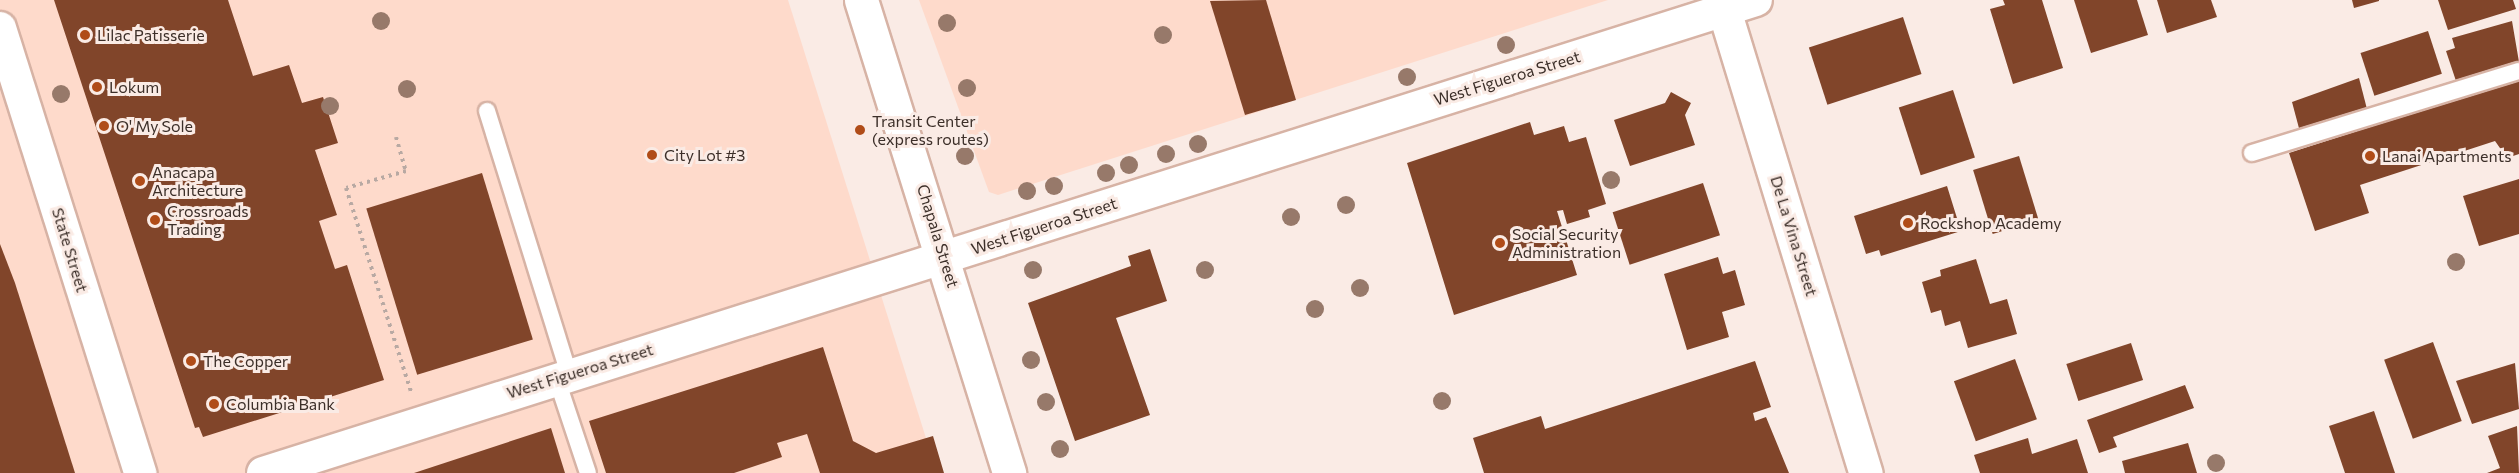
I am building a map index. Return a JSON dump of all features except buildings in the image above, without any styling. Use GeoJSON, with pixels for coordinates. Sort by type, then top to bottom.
{"type":"FeatureCollection","features":[{"type":"Feature","properties":{"kind":"main road","name":"Chapala Street"},"geometry":{"type":"LineString","coordinates":[[861,0],[945,259],[1009,473]]}},
{"type":"Feature","properties":{"kind":"main road","name":"De La Vina Street"},"geometry":{"type":"LineString","coordinates":[[1723,5],[1866,473]]}},
{"type":"Feature","properties":{"kind":"street","name":"West Figueroa Street"},"geometry":{"type":"LineString","coordinates":[[263,473],[562,376],[945,259],[1723,5],[1756,0]]}},
{"type":"Feature","properties":{"kind":"street","name":"State Street"},"geometry":{"type":"LineString","coordinates":[[0,28],[140,473]]}},
{"type":"Feature","properties":{"kind":"lane"},"geometry":{"type":"LineString","coordinates":[[2252,153],[2519,70]]}},
{"type":"Feature","properties":{"kind":"lane"},"geometry":{"type":"LineString","coordinates":[[487,111],[588,473]]}},
{"type":"Feature","properties":{"kind":"path"},"geometry":{"type":"LineString","coordinates":[[396,136],[406,171],[346,188],[420,422]]}},
{"type":"Feature","properties":{"kind":"shaded area"},"geometry":{"type":"Polygon","coordinates":[[[0,0],[788,0],[937,473],[0,473],[0,0]]]}},
{"type":"Feature","properties":{"kind":"shaded area"},"geometry":{"type":"Polygon","coordinates":[[[919,0],[1608,0],[998,195],[989,192],[919,0]]]}},
{"type":"Feature","properties":{"kind":"place","name":"Lilac Patisserie"},"geometry":{"type":"Point","coordinates":[85,35]}},
{"type":"Feature","properties":{"kind":"place","name":"Lokum"},"geometry":{"type":"Point","coordinates":[97,87]}},
{"type":"Feature","properties":{"kind":"place","name":"O' My Sole"},"geometry":{"type":"Point","coordinates":[104,126]}},
{"type":"Feature","properties":{"kind":"place","name":"Transit Center (express routes)"},"geometry":{"type":"Point","coordinates":[860,130]}},
{"type":"Feature","properties":{"kind":"place","name":"City Lot #3"},"geometry":{"type":"Point","coordinates":[652,155]}},
{"type":"Feature","properties":{"kind":"place","name":"Lanai Apartments"},"geometry":{"type":"Point","coordinates":[2370,156]}},
{"type":"Feature","properties":{"kind":"place","name":"Anacapa Architecture"},"geometry":{"type":"Point","coordinates":[140,181]}},
{"type":"Feature","properties":{"kind":"place","name":"Crossroads Trading"},"geometry":{"type":"Point","coordinates":[155,220]}},
{"type":"Feature","properties":{"kind":"place","name":"Rockshop Academy"},"geometry":{"type":"Point","coordinates":[1908,223]}},
{"type":"Feature","properties":{"kind":"place","name":"Social Security Administration"},"geometry":{"type":"Point","coordinates":[1500,243]}},
{"type":"Feature","properties":{"kind":"place","name":"The Copper"},"geometry":{"type":"Point","coordinates":[191,361]}},
{"type":"Feature","properties":{"kind":"place","name":"Columbia Bank"},"geometry":{"type":"Point","coordinates":[214,404]}}]}
